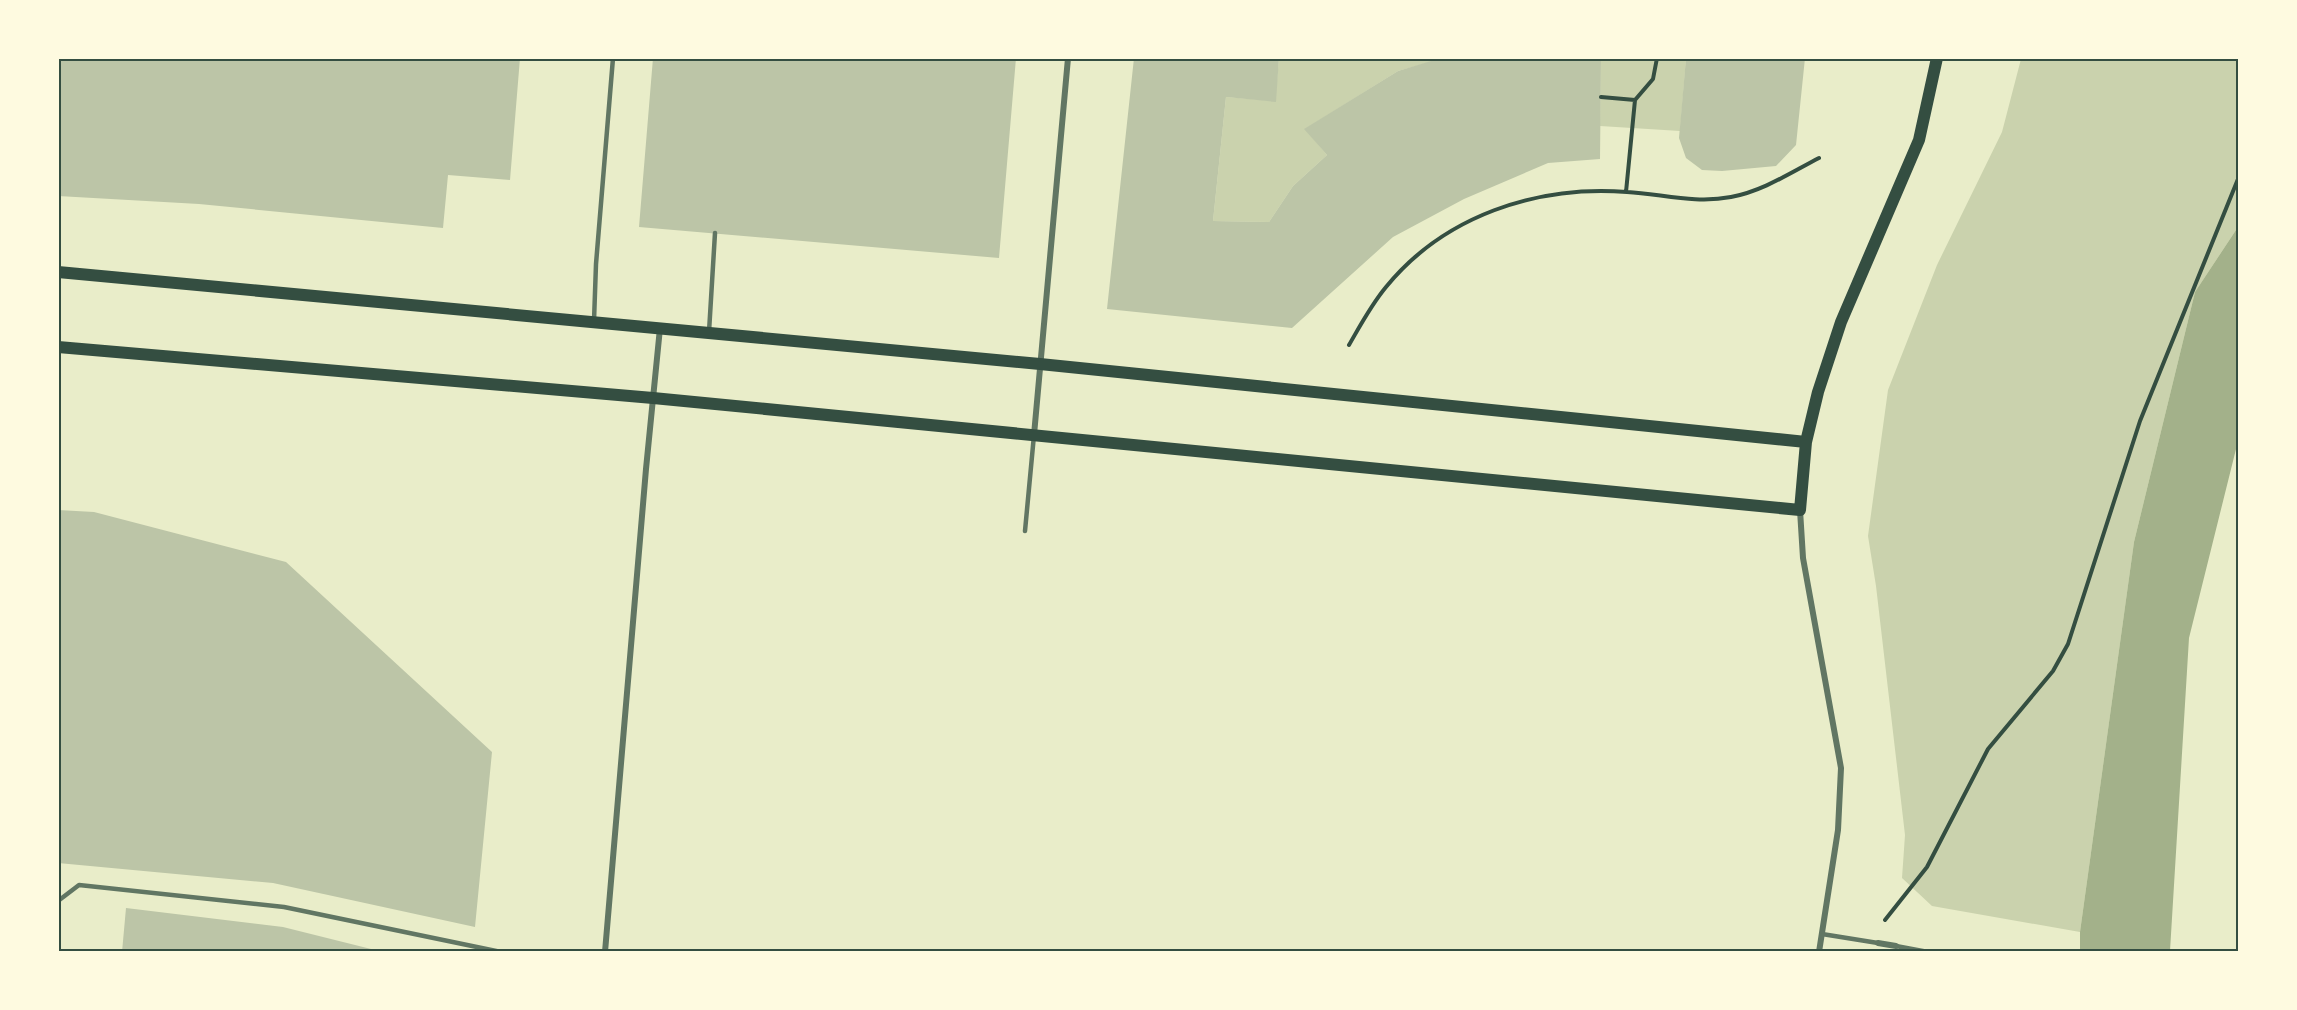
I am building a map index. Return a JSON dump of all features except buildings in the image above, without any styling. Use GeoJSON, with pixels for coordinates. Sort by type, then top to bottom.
{"type":"FeatureCollection","features":[{"type":"Feature","properties":{"kind":"main road"},"geometry":{"type":"LineString","coordinates":[[58,348],[653,398],[1800,510],[1806,442],[1818,392],[1841,322],[1919,140],[1937,58]]}},
{"type":"Feature","properties":{"kind":"main road"},"geometry":{"type":"LineString","coordinates":[[58,272],[1040,364],[1806,442]]}},
{"type":"Feature","properties":{"kind":"street"},"geometry":{"type":"LineString","coordinates":[[1034,435],[1068,58]]}},
{"type":"Feature","properties":{"kind":"street"},"geometry":{"type":"LineString","coordinates":[[605,951],[660,328]]}},
{"type":"Feature","properties":{"kind":"street"},"geometry":{"type":"LineString","coordinates":[[1800,510],[1803,558],[1841,768],[1838,830],[1819,951]]}},
{"type":"Feature","properties":{"kind":"street"},"geometry":{"type":"LineString","coordinates":[[1878,943],[1896,946]]}},
{"type":"Feature","properties":{"kind":"lane"},"geometry":{"type":"LineString","coordinates":[[594,321],[596,264],[614,58]]}},
{"type":"Feature","properties":{"kind":"lane"},"geometry":{"type":"LineString","coordinates":[[709,332],[715,233]]}},
{"type":"Feature","properties":{"kind":"lane"},"geometry":{"type":"LineString","coordinates":[[1025,531],[1034,435]]}},
{"type":"Feature","properties":{"kind":"lane"},"geometry":{"type":"LineString","coordinates":[[58,901],[79,885],[284,907],[501,951]]}},
{"type":"Feature","properties":{"kind":"lane"},"geometry":{"type":"LineString","coordinates":[[1822,934],[1878,943]]}},
{"type":"Feature","properties":{"kind":"lane"},"geometry":{"type":"LineString","coordinates":[[1896,946],[1928,951]]}},
{"type":"Feature","properties":{"kind":"path"},"geometry":{"type":"LineString","coordinates":[[1626,192],[1635,100],[1653,79],[1657,58]]}},
{"type":"Feature","properties":{"kind":"path"},"geometry":{"type":"LineString","coordinates":[[1601,97],[1635,100]]}},
{"type":"Feature","properties":{"kind":"path"},"geometry":{"type":"LineString","coordinates":[[1349,345],[1385,288],[1406,266],[1445,234],[1467,220],[1508,205],[1569,192],[1626,192],[1681,199],[1732,197],[1765,187],[1818,158]]}},
{"type":"Feature","properties":{"kind":"path"},"geometry":{"type":"LineString","coordinates":[[1898,903],[1927,867],[1988,749],[2054,671],[2068,644],[2140,421],[2238,179]]}},
{"type":"Feature","properties":{"kind":"shaded area"},"geometry":{"type":"Polygon","coordinates":[[[1279,59],[1441,59],[1398,71],[1305,129],[1327,155],[1293,186],[1269,222],[1213,221],[1226,97],[1275,101],[1279,59]]]}},
{"type":"Feature","properties":{"kind":"shaded area"},"geometry":{"type":"Polygon","coordinates":[[[1601,59],[1686,59],[1680,131],[1600,126],[1601,59]]]}},
{"type":"Feature","properties":{"kind":"shaded area"},"geometry":{"type":"Polygon","coordinates":[[[2021,59],[2238,59],[2238,227],[2195,292],[2134,542],[2080,932],[1932,906],[1902,878],[1905,835],[1868,536],[1888,390],[1937,265],[2002,132],[2021,59]]]}},
{"type":"Feature","properties":{"kind":"shaded area"},"geometry":{"type":"Polygon","coordinates":[[[2238,227],[2238,441],[2189,638],[2170,951],[2080,951],[2080,932],[2134,542],[2195,292],[2238,227]]]}}]}
